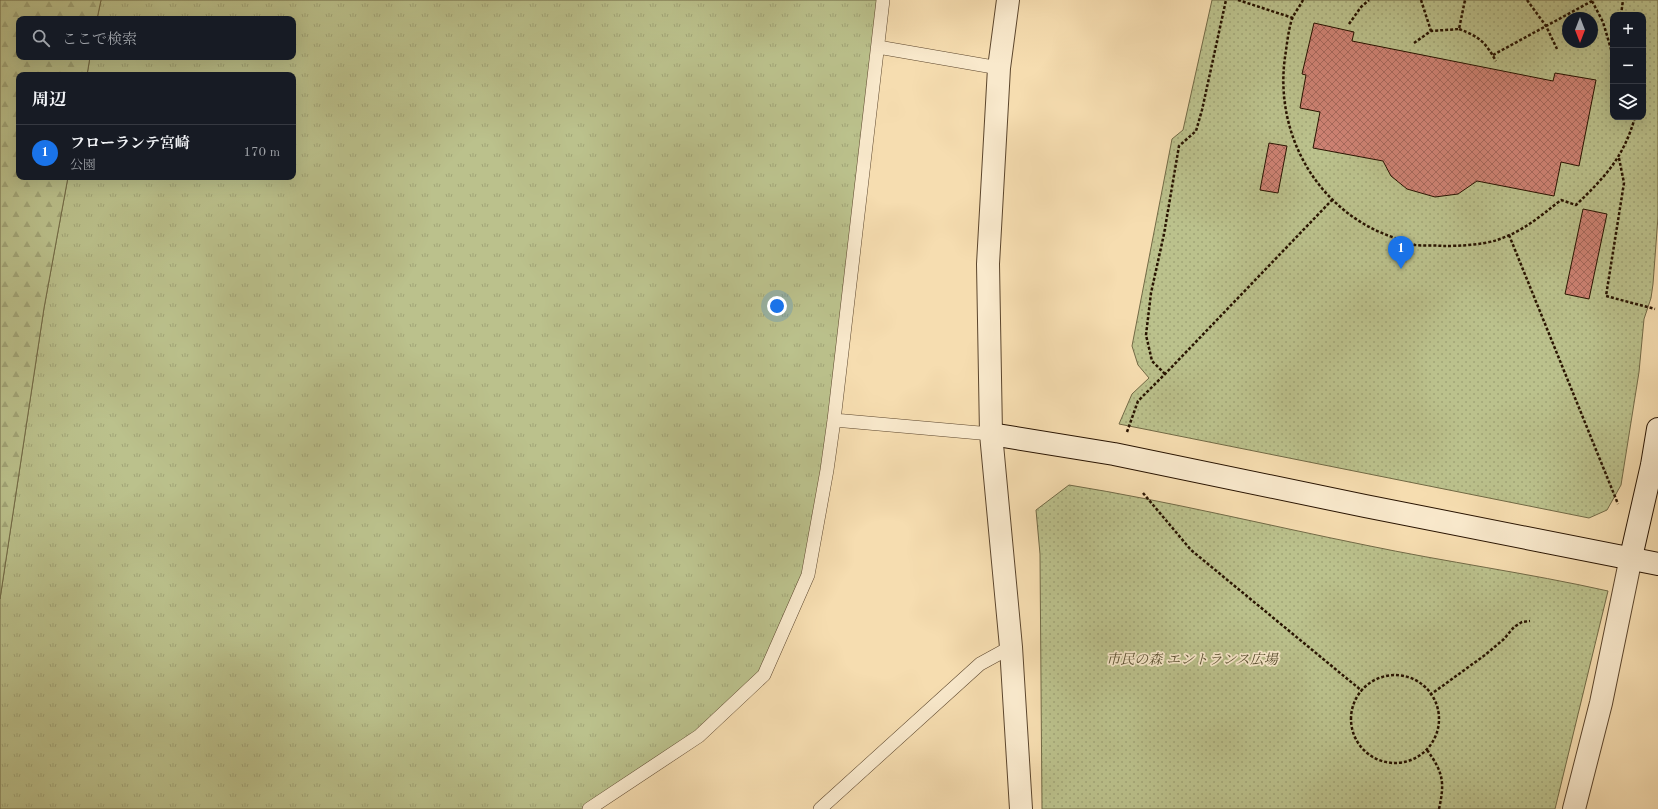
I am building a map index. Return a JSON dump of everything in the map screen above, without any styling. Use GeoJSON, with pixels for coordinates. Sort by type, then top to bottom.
{"type":"FeatureCollection","features":[{"type":"Feature","properties":{"kind":"street"},"geometry":{"type":"LineString","coordinates":[[1008,0],[998,68],[988,264],[991,434],[1011,647],[1021,809]]}},
{"type":"Feature","properties":{"kind":"street"},"geometry":{"type":"LineString","coordinates":[[1574,809],[1601,703],[1652,464],[1658,429]]}},
{"type":"Feature","properties":{"kind":"street"},"geometry":{"type":"LineString","coordinates":[[991,434],[1114,454],[1365,506],[1631,557],[1658,564]]}},
{"type":"Feature","properties":{"kind":"lane"},"geometry":{"type":"LineString","coordinates":[[589,809],[699,736],[764,675],[808,575],[827,470],[834,420],[883,0]]}},
{"type":"Feature","properties":{"kind":"lane"},"geometry":{"type":"LineString","coordinates":[[878,47],[998,68]]}},
{"type":"Feature","properties":{"kind":"lane"},"geometry":{"type":"LineString","coordinates":[[834,420],[991,434]]}},
{"type":"Feature","properties":{"kind":"lane"},"geometry":{"type":"LineString","coordinates":[[820,809],[980,664],[1011,647]]}},
{"type":"Feature","properties":{"kind":"path"},"geometry":{"type":"LineString","coordinates":[[1165,374],[1152,361],[1146,335],[1151,293],[1164,234],[1179,146],[1196,130],[1202,110],[1226,0]]}},
{"type":"Feature","properties":{"kind":"path"},"geometry":{"type":"LineString","coordinates":[[1238,0],[1292,18]]}},
{"type":"Feature","properties":{"kind":"path"},"geometry":{"type":"LineString","coordinates":[[1303,0],[1292,18],[1283,71],[1284,106],[1289,129],[1299,153],[1312,176],[1332,200],[1352,217],[1380,233],[1416,245],[1454,246],[1495,241],[1524,229],[1561,200],[1576,205],[1605,177],[1619,158],[1634,120]]}},
{"type":"Feature","properties":{"kind":"path"},"geometry":{"type":"LineString","coordinates":[[1349,24],[1361,6],[1369,0]]}},
{"type":"Feature","properties":{"kind":"path"},"geometry":{"type":"LineString","coordinates":[[1421,0],[1431,31]]}},
{"type":"Feature","properties":{"kind":"path"},"geometry":{"type":"LineString","coordinates":[[1460,30],[1465,0]]}},
{"type":"Feature","properties":{"kind":"path"},"geometry":{"type":"LineString","coordinates":[[1527,0],[1546,26],[1557,49]]}},
{"type":"Feature","properties":{"kind":"path"},"geometry":{"type":"LineString","coordinates":[[1621,12],[1623,0]]}},
{"type":"Feature","properties":{"kind":"path"},"geometry":{"type":"LineString","coordinates":[[1493,55],[1592,1],[1603,22],[1611,48]]}},
{"type":"Feature","properties":{"kind":"path"},"geometry":{"type":"LineString","coordinates":[[1414,43],[1431,31],[1460,30],[1476,36],[1488,47],[1496,61]]}},
{"type":"Feature","properties":{"kind":"path"},"geometry":{"type":"LineString","coordinates":[[1619,158],[1624,183],[1606,296],[1655,309]]}},
{"type":"Feature","properties":{"kind":"path"},"geometry":{"type":"LineString","coordinates":[[1127,432],[1138,401],[1332,200]]}},
{"type":"Feature","properties":{"kind":"path"},"geometry":{"type":"LineString","coordinates":[[1509,235],[1619,506]]}},
{"type":"Feature","properties":{"kind":"path"},"geometry":{"type":"LineString","coordinates":[[1143,493],[1192,550],[1362,691]]}},
{"type":"Feature","properties":{"kind":"path"},"geometry":{"type":"LineString","coordinates":[[1430,694],[1485,655],[1504,639],[1514,627],[1522,622],[1530,621]]}},
{"type":"Feature","properties":{"kind":"path"},"geometry":{"type":"LineString","coordinates":[[1394,675],[1412,677],[1427,689],[1435,702],[1438,713],[1432,745],[1415,760],[1394,763],[1384,761],[1370,755],[1360,747],[1353,735],[1352,710],[1356,698],[1362,691],[1380,677],[1394,675]]}},
{"type":"Feature","properties":{"kind":"path"},"geometry":{"type":"LineString","coordinates":[[1427,750],[1442,778],[1439,809]]}},
{"type":"Feature","properties":{"kind":"green space"},"geometry":{"type":"Polygon","coordinates":[[[0,0],[101,0],[98,16],[16,16],[16,60],[90,60],[88,72],[16,72],[16,180],[67,180],[44,308],[0,599],[0,0]]]}},
{"type":"Feature","properties":{"kind":"green space"},"geometry":{"type":"Polygon","coordinates":[[[101,0],[883,0],[808,575],[764,675],[699,736],[589,809],[0,809],[0,599],[44,308],[67,180],[296,180],[296,72],[88,72],[90,60],[296,60],[296,16],[98,16],[101,0]]]}},
{"type":"Feature","properties":{"kind":"green space"},"geometry":{"type":"Polygon","coordinates":[[[1212,0],[1658,0],[1658,217],[1653,284],[1651,298],[1644,319],[1639,372],[1621,485],[1607,510],[1589,518],[1119,424],[1132,394],[1149,378],[1138,365],[1132,346],[1172,139],[1183,130],[1212,0]]]}},
{"type":"Feature","properties":{"kind":"green space","name":"市民の森 エントランス広場"},"geometry":{"type":"Polygon","coordinates":[[[1069,485],[1106,491],[1395,551],[1608,591],[1555,809],[1042,809],[1040,554],[1036,510],[1069,485]]]}},
{"type":"Feature","properties":{"kind":"building"},"geometry":{"type":"Polygon","coordinates":[[[1314,23],[1354,32],[1352,41],[1553,81],[1555,73],[1596,80],[1579,166],[1561,162],[1554,196],[1477,181],[1458,194],[1435,197],[1407,189],[1391,176],[1383,161],[1313,148],[1320,112],[1300,108],[1306,75],[1302,74],[1314,23]]]}},
{"type":"Feature","properties":{"kind":"building"},"geometry":{"type":"Polygon","coordinates":[[[1269,143],[1287,146],[1278,193],[1260,190],[1269,143]]]}},
{"type":"Feature","properties":{"kind":"building"},"geometry":{"type":"Polygon","coordinates":[[[1583,209],[1607,214],[1589,299],[1565,294],[1583,209]]]}},
{"type":"Feature","properties":{"kind":"place","name":"フローランテ宮崎"},"geometry":{"type":"Point","coordinates":[1401,269]}}]}
